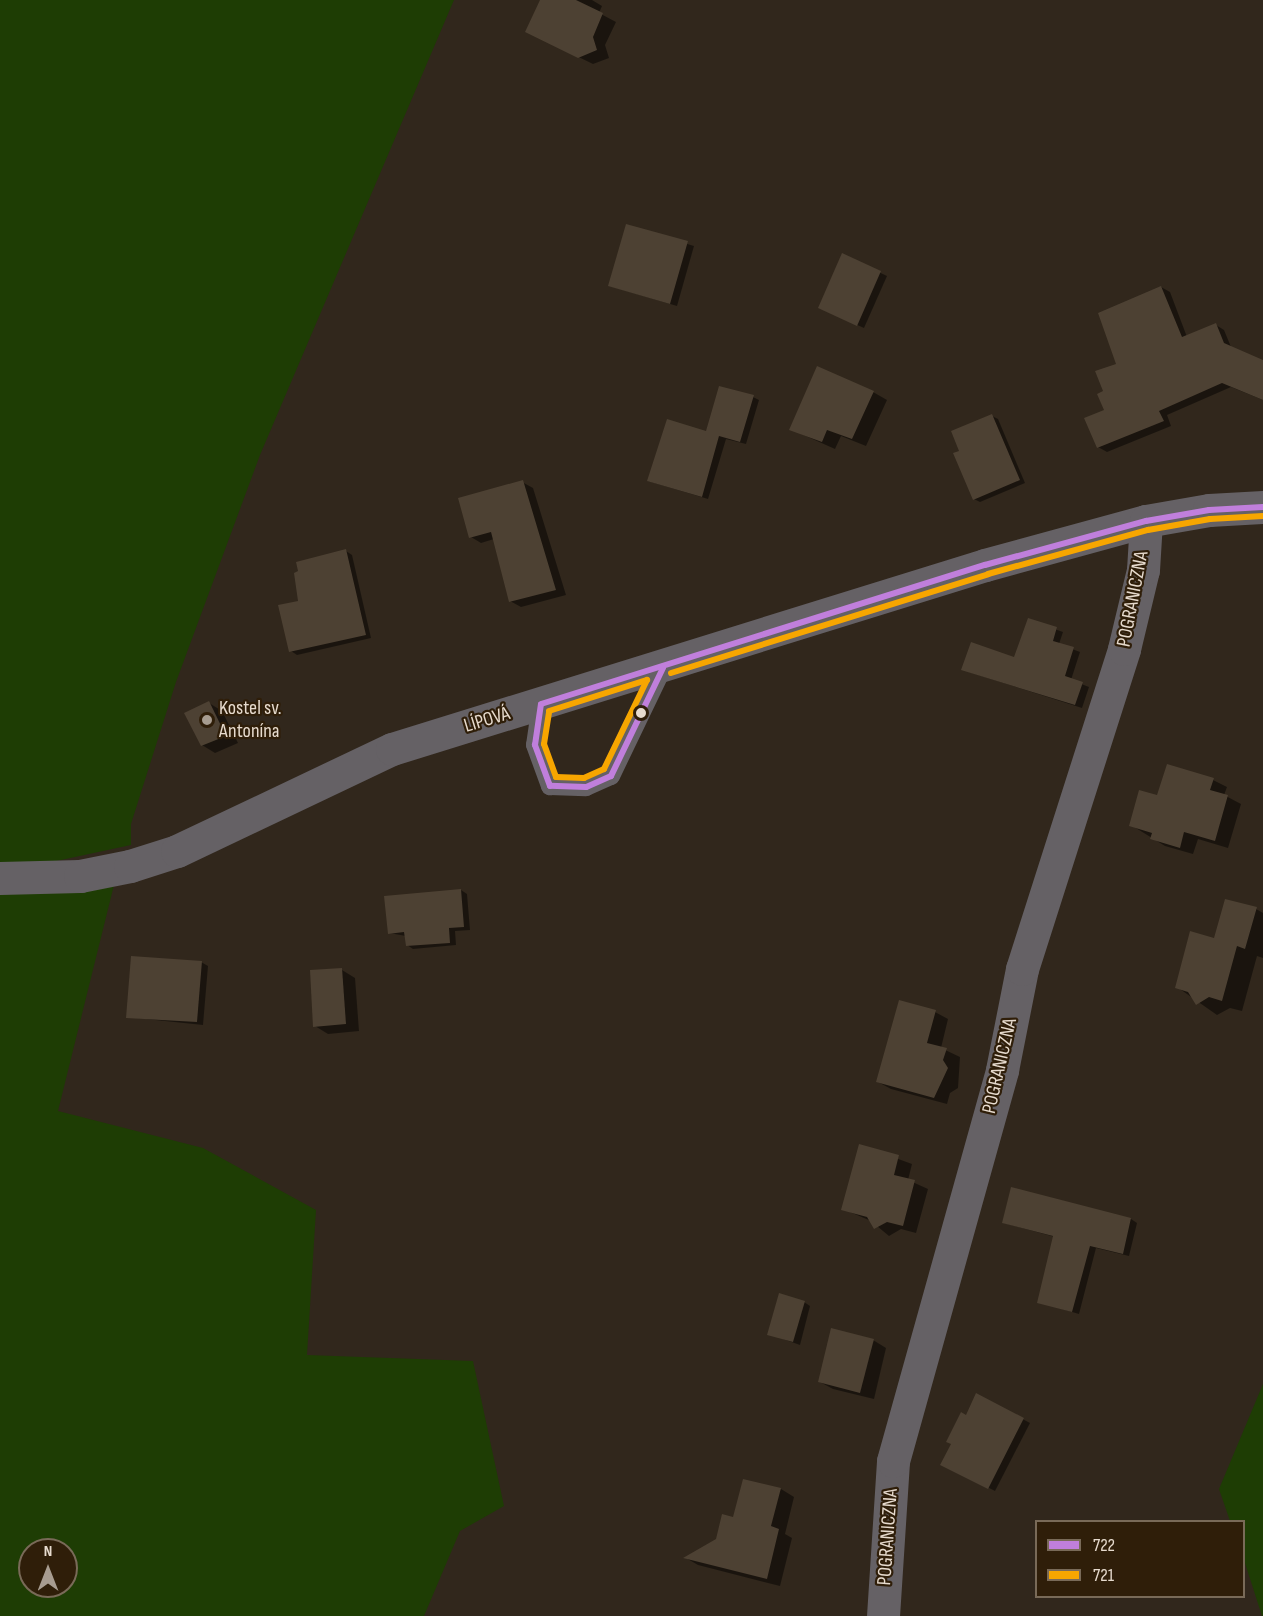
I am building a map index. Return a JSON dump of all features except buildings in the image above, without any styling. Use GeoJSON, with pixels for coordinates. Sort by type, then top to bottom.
{"type":"FeatureCollection","features":[{"type":"Feature","properties":{"kind":"street","name":"LÍPOVÁ"},"geometry":{"type":"LineString","coordinates":[[0,878],[80,876],[130,866],[177,851],[392,749],[663,668],[985,565],[1146,521],[1209,510],[1263,507]]}},
{"type":"Feature","properties":{"kind":"street","name":"POGRANICZNA"},"geometry":{"type":"LineString","coordinates":[[883,1616],[893,1461],[1002,1070],[1022,969],[1124,649],[1143,570],[1146,521]]}},
{"type":"Feature","properties":{"kind":"lane"},"geometry":{"type":"LineString","coordinates":[[541,704],[535,745],[550,786],[586,787],[611,776],[663,668]]}},
{"type":"Feature","properties":{"kind":"green space"},"geometry":{"type":"Polygon","coordinates":[[[0,0],[454,0],[260,455],[176,682],[131,824],[131,845],[47,863],[0,863],[0,0]]]}},
{"type":"Feature","properties":{"kind":"green space"},"geometry":{"type":"Polygon","coordinates":[[[114,885],[58,1111],[203,1148],[316,1210],[307,1355],[473,1361],[504,1506],[460,1531],[424,1616],[0,1616],[0,894],[114,885]]]}},
{"type":"Feature","properties":{"kind":"green space"},"geometry":{"type":"Polygon","coordinates":[[[1263,1384],[1263,1616],[1245,1563],[1245,1520],[1230,1520],[1219,1489],[1263,1384]]]}},
{"type":"Feature","properties":{"kind":"transit line","name":"722"},"geometry":{"type":"LineString","coordinates":[[663,668],[611,776],[586,787],[550,786],[535,745],[541,704],[985,565],[1146,521],[1209,510],[1263,507]]}},
{"type":"Feature","properties":{"kind":"transit line","name":"721"},"geometry":{"type":"LineString","coordinates":[[671,673],[988,574],[1148,530],[1210,519],[1263,516]]}},
{"type":"Feature","properties":{"kind":"transit line","name":"721"},"geometry":{"type":"LineString","coordinates":[[647,680],[604,769],[584,778],[556,777],[544,744],[549,711],[647,680]]}},
{"type":"Feature","properties":{"kind":"place","name":"Kostel sv. Antonína"},"geometry":{"type":"Point","coordinates":[207,720]}}]}
